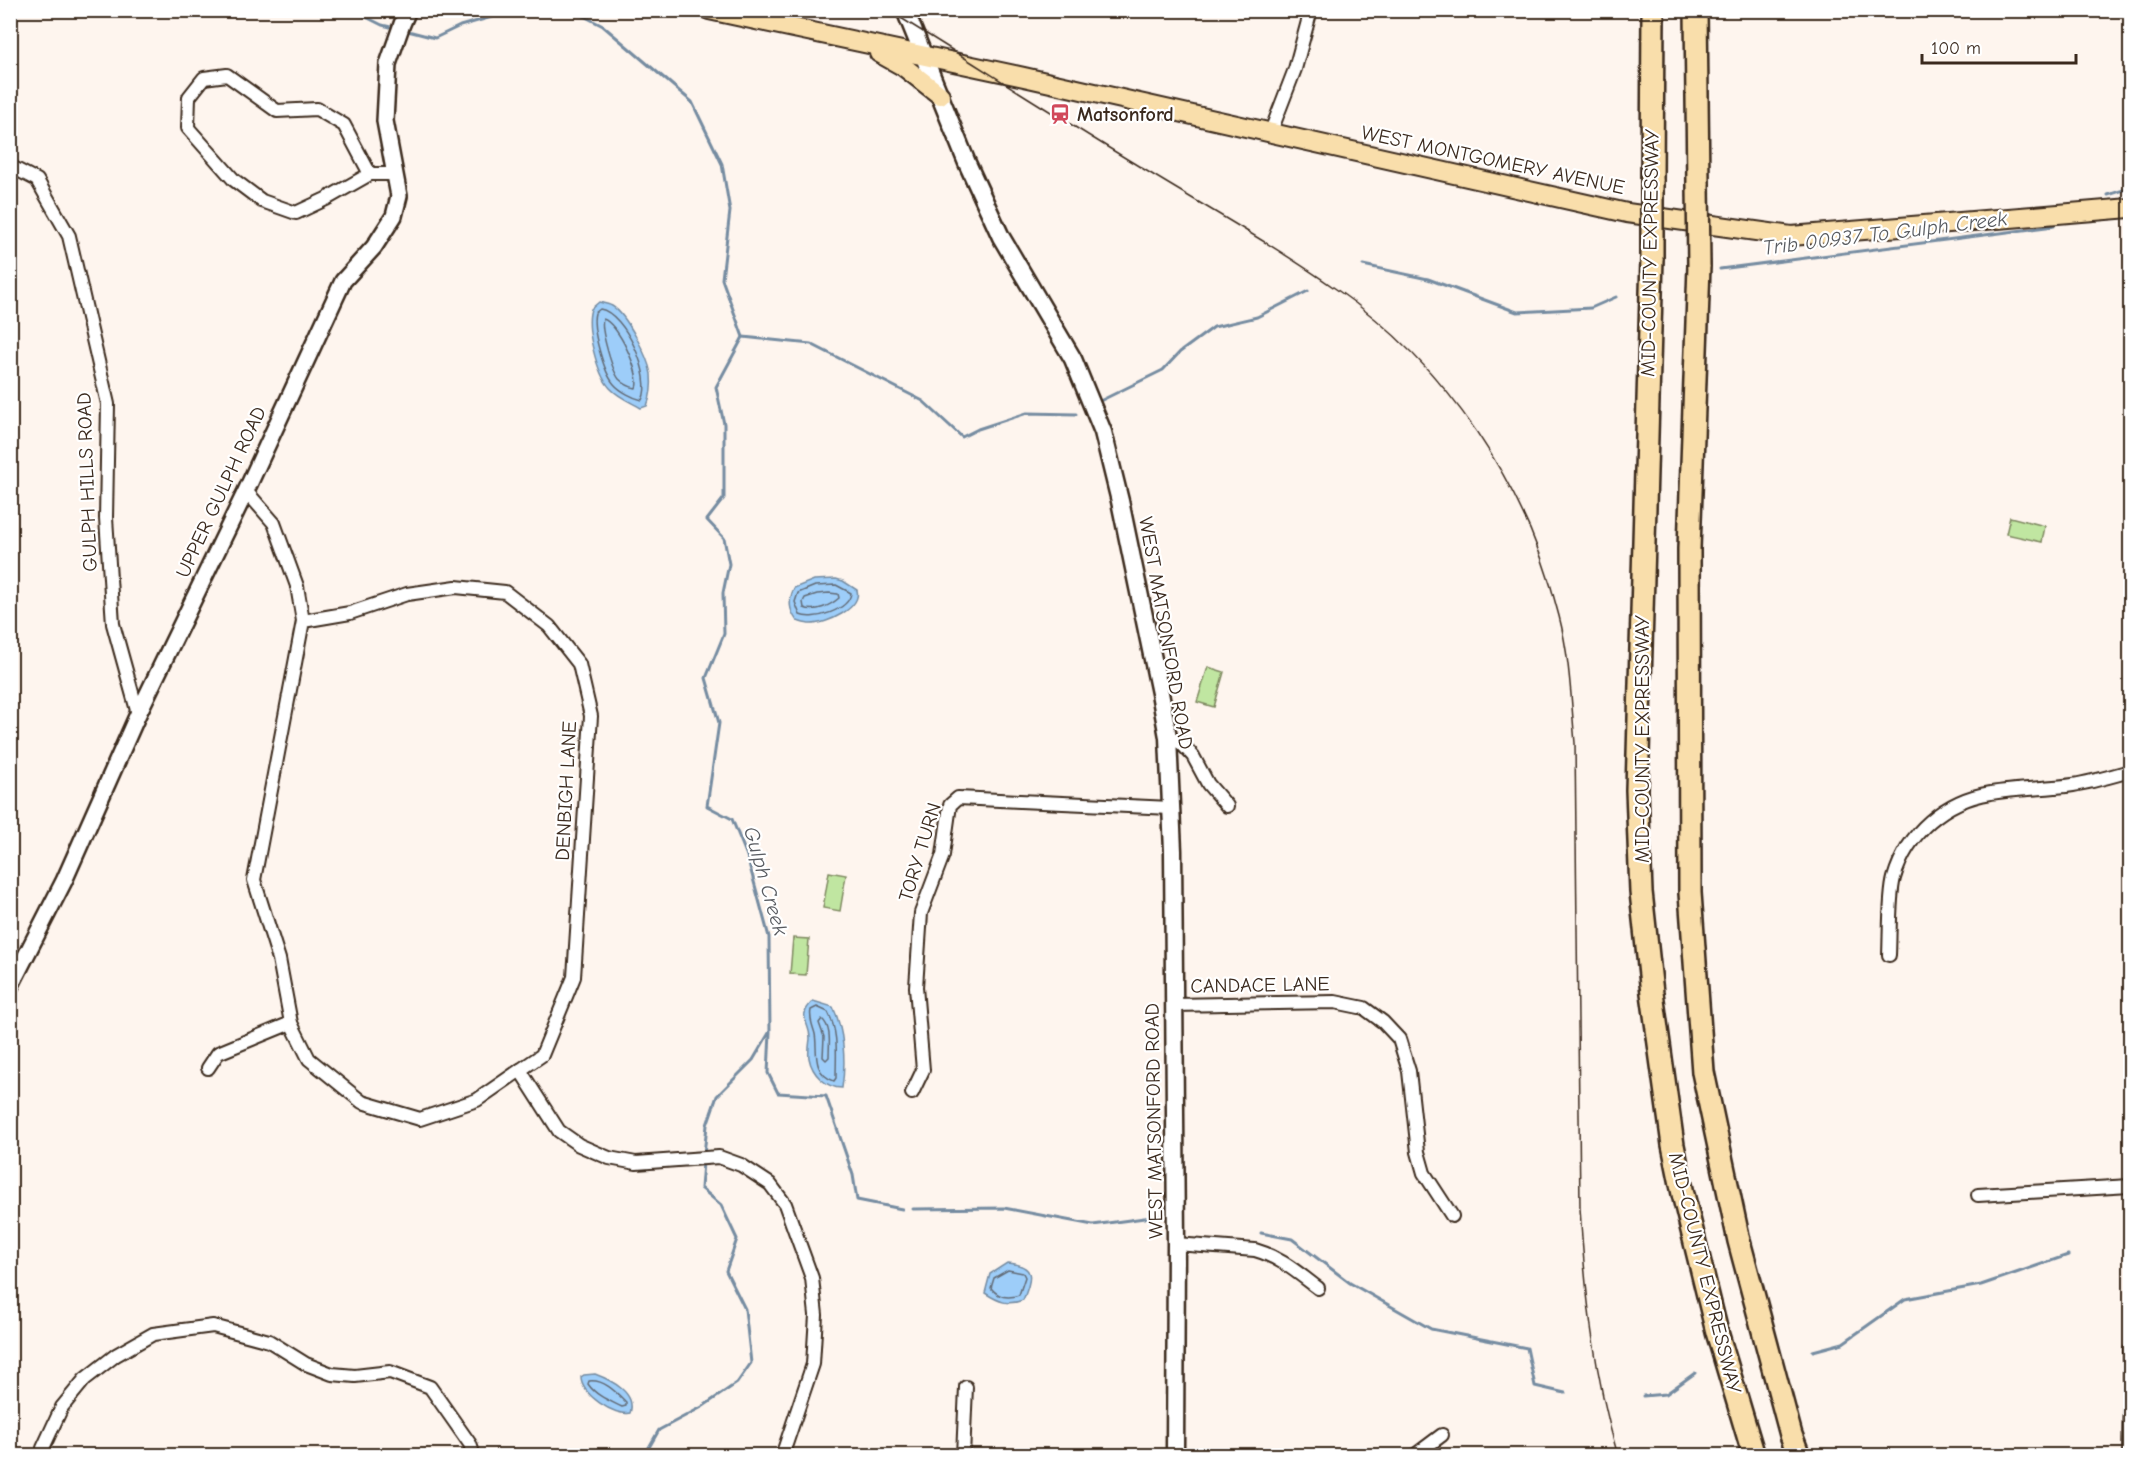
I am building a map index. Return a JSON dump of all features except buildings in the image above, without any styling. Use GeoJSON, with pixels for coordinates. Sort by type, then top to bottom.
{"type":"FeatureCollection","features":[{"type":"Feature","properties":{"kind":"highway","name":"MID-COUNTY EXPRESSWAY"},"geometry":{"type":"LineString","coordinates":[[1653,10],[1652,258],[1637,790],[1641,892],[1673,1145],[1717,1332],[1754,1455]]}},
{"type":"Feature","properties":{"kind":"highway","name":"MID-COUNTY EXPRESSWAY"},"geometry":{"type":"LineString","coordinates":[[1696,10],[1699,266],[1689,549],[1690,893],[1703,1072],[1739,1241],[1791,1435],[1799,1455]]}},
{"type":"Feature","properties":{"kind":"main road","name":"WEST MONTGOMERY AVENUE"},"geometry":{"type":"LineString","coordinates":[[710,10],[1024,77],[1627,213],[1724,228],[1791,237],[2130,208]]}},
{"type":"Feature","properties":{"kind":"main road","name":"WEST MATSONFORD ROAD"},"geometry":{"type":"LineString","coordinates":[[905,10],[967,163],[1001,237],[1073,359],[1107,444],[1168,737],[1174,1005],[1175,1455]]}},
{"type":"Feature","properties":{"kind":"main road"},"geometry":{"type":"LineString","coordinates":[[864,44],[904,67],[940,95]]}},
{"type":"Feature","properties":{"kind":"street"},"geometry":{"type":"LineString","coordinates":[[1270,134],[1295,69],[1311,10]]}},
{"type":"Feature","properties":{"kind":"street","name":"UPPER GULPH ROAD"},"geometry":{"type":"LineString","coordinates":[[10,987],[64,881],[138,714],[344,281],[374,247],[394,216],[399,196],[385,121],[388,64],[403,24]]}},
{"type":"Feature","properties":{"kind":"street"},"geometry":{"type":"LineString","coordinates":[[370,174],[344,125],[317,109],[277,111],[226,75],[204,78],[189,97],[188,128],[234,180],[262,201],[296,213],[370,174],[396,174]]}},
{"type":"Feature","properties":{"kind":"street","name":"GULPH HILLS ROAD"},"geometry":{"type":"LineString","coordinates":[[10,166],[37,180],[69,236],[108,404],[106,518],[113,624],[138,714]]}},
{"type":"Feature","properties":{"kind":"street","name":"DENBIGH LANE"},"geometry":{"type":"LineString","coordinates":[[246,491],[274,523],[297,586],[303,621],[255,880],[279,959],[291,1023],[309,1059],[362,1102],[420,1119],[477,1100],[542,1055],[574,977],[591,716],[579,664],[549,626],[505,592],[456,587],[407,594],[350,613],[303,621]]}},
{"type":"Feature","properties":{"kind":"street"},"geometry":{"type":"LineString","coordinates":[[1168,737],[1181,743],[1193,756],[1208,784],[1227,806]]}},
{"type":"Feature","properties":{"kind":"street"},"geometry":{"type":"LineString","coordinates":[[1889,955],[1893,880],[1901,859],[1916,836],[1934,817],[1954,804],[1992,793],[2075,785],[2130,771]]}},
{"type":"Feature","properties":{"kind":"street","name":"TORY TURN"},"geometry":{"type":"LineString","coordinates":[[912,1093],[923,1070],[916,987],[921,913],[943,855],[950,805],[958,798],[1171,808]]}},
{"type":"Feature","properties":{"kind":"street","name":"CANDACE LANE"},"geometry":{"type":"LineString","coordinates":[[1174,1005],[1335,1002],[1364,1008],[1383,1022],[1399,1039],[1409,1071],[1418,1152],[1424,1173],[1452,1216]]}},
{"type":"Feature","properties":{"kind":"street"},"geometry":{"type":"LineString","coordinates":[[208,1068],[218,1053],[291,1023]]}},
{"type":"Feature","properties":{"kind":"street"},"geometry":{"type":"LineString","coordinates":[[520,1070],[559,1131],[579,1145],[609,1158],[636,1163],[719,1157],[741,1165],[770,1184],[785,1204],[812,1278],[816,1315],[813,1364],[782,1455]]}},
{"type":"Feature","properties":{"kind":"street"},"geometry":{"type":"LineString","coordinates":[[1978,1195],[2130,1186]]}},
{"type":"Feature","properties":{"kind":"street"},"geometry":{"type":"LineString","coordinates":[[1176,1244],[1255,1250],[1266,1253],[1282,1260],[1318,1288]]}},
{"type":"Feature","properties":{"kind":"street"},"geometry":{"type":"LineString","coordinates":[[43,1455],[62,1407],[84,1379],[108,1361],[153,1334],[213,1326],[269,1341],[306,1364],[332,1374],[355,1376],[390,1372],[430,1387],[470,1444],[474,1455]]}},
{"type":"Feature","properties":{"kind":"street"},"geometry":{"type":"LineString","coordinates":[[2130,1351],[2130,1383]]}},
{"type":"Feature","properties":{"kind":"street"},"geometry":{"type":"LineString","coordinates":[[963,1455],[966,1387]]}},
{"type":"Feature","properties":{"kind":"street"},"geometry":{"type":"LineString","coordinates":[[2128,1455],[2130,1398]]}},
{"type":"Feature","properties":{"kind":"street"},"geometry":{"type":"LineString","coordinates":[[1414,1455],[1442,1435]]}},
{"type":"Feature","properties":{"kind":"green space"},"geometry":{"type":"Polygon","coordinates":[[[2010,517],[2045,526],[2042,542],[2006,534],[2010,517]]]}},
{"type":"Feature","properties":{"kind":"green space"},"geometry":{"type":"Polygon","coordinates":[[[1208,667],[1224,672],[1214,707],[1197,702],[1208,667]]]}},
{"type":"Feature","properties":{"kind":"green space"},"geometry":{"type":"Polygon","coordinates":[[[829,872],[846,875],[840,911],[823,908],[829,872]]]}},
{"type":"Feature","properties":{"kind":"green space"},"geometry":{"type":"Polygon","coordinates":[[[793,938],[809,939],[806,975],[790,974],[793,938]]]}},
{"type":"Feature","properties":{"kind":"water"},"geometry":{"type":"Polygon","coordinates":[[[599,302],[612,306],[618,311],[641,347],[651,374],[651,390],[647,406],[641,408],[617,394],[605,381],[593,350],[590,327],[591,309],[599,302]]]}},
{"type":"Feature","properties":{"kind":"water"},"geometry":{"type":"Polygon","coordinates":[[[836,579],[857,590],[857,597],[849,609],[834,618],[818,623],[809,624],[797,621],[790,605],[794,588],[814,580],[836,579]]]}},
{"type":"Feature","properties":{"kind":"water"},"geometry":{"type":"Polygon","coordinates":[[[813,1001],[833,1007],[837,1016],[843,1046],[842,1088],[825,1083],[813,1069],[809,1058],[810,1039],[805,1012],[813,1001]]]}},
{"type":"Feature","properties":{"kind":"water"},"geometry":{"type":"Polygon","coordinates":[[[1007,1263],[1023,1266],[1030,1279],[1023,1300],[1013,1303],[995,1299],[985,1293],[990,1274],[1007,1263]]]}},
{"type":"Feature","properties":{"kind":"water"},"geometry":{"type":"Polygon","coordinates":[[[595,1374],[615,1384],[626,1393],[630,1399],[630,1413],[608,1408],[592,1397],[582,1384],[581,1377],[595,1374]]]}},
{"type":"Feature","properties":{"kind":"waterway","name":"Gulph Creek"},"geometry":{"type":"LineString","coordinates":[[352,10],[382,25],[395,28]]}},
{"type":"Feature","properties":{"kind":"waterway","name":"Gulph Creek"},"geometry":{"type":"LineString","coordinates":[[404,30],[435,38],[460,26],[517,10]]}},
{"type":"Feature","properties":{"kind":"waterway","name":"Gulph Creek"},"geometry":{"type":"LineString","coordinates":[[572,10],[603,26],[692,102],[722,164],[730,211],[722,279],[743,337],[716,387],[724,424],[724,498],[707,520],[724,538],[729,564],[723,593],[724,634],[706,678],[719,723],[707,806],[732,819],[747,856],[769,937],[768,1073],[778,1093],[826,1096],[853,1175],[857,1200],[902,1209]]}},
{"type":"Feature","properties":{"kind":"waterway","name":"Trib 00937 To Gulph Creek"},"geometry":{"type":"LineString","coordinates":[[2108,195],[2130,188]]}},
{"type":"Feature","properties":{"kind":"waterway","name":"Trib 00937 To Gulph Creek"},"geometry":{"type":"LineString","coordinates":[[1720,269],[2054,226]]}},
{"type":"Feature","properties":{"kind":"waterway","name":"Trib 00937 To Gulph Creek"},"geometry":{"type":"LineString","coordinates":[[1363,265],[1428,279],[1517,312],[1591,308],[1616,297]]}},
{"type":"Feature","properties":{"kind":"waterway","name":"Trib 00937 To Gulph Creek"},"geometry":{"type":"LineString","coordinates":[[1102,400],[1163,370],[1180,352],[1214,327],[1257,317],[1308,291]]}},
{"type":"Feature","properties":{"kind":"waterway","name":"Trib 00937 To Gulph Creek"},"geometry":{"type":"LineString","coordinates":[[743,337],[811,344],[923,401],[962,437],[978,429],[1027,413],[1076,414]]}},
{"type":"Feature","properties":{"kind":"waterway","name":"Gulph Creek"},"geometry":{"type":"LineString","coordinates":[[704,1155],[707,1125],[717,1096],[753,1060],[769,1033]]}},
{"type":"Feature","properties":{"kind":"waterway","name":"Gulph Creek"},"geometry":{"type":"LineString","coordinates":[[644,1456],[659,1430],[702,1407],[737,1383],[751,1363],[745,1309],[726,1271],[737,1239],[721,1205],[701,1188],[703,1162]]}},
{"type":"Feature","properties":{"kind":"waterway"},"geometry":{"type":"LineString","coordinates":[[913,1209],[1004,1208],[1093,1225],[1159,1216]]}},
{"type":"Feature","properties":{"kind":"waterway"},"geometry":{"type":"LineString","coordinates":[[1261,1233],[1292,1239],[1350,1283],[1431,1329],[1527,1348],[1535,1386],[1565,1393]]}},
{"type":"Feature","properties":{"kind":"waterway"},"geometry":{"type":"LineString","coordinates":[[1813,1351],[1843,1343],[1905,1299],[1981,1285],[2068,1255]]}},
{"type":"Feature","properties":{"kind":"waterway"},"geometry":{"type":"LineString","coordinates":[[1643,1396],[1666,1394],[1695,1373]]}},
{"type":"Feature","properties":{"kind":"tram line"},"geometry":{"type":"LineString","coordinates":[[888,10],[1269,245],[1336,289],[1376,320],[1413,354],[1447,392],[1477,433],[1504,476],[1545,568],[1563,632],[1568,663],[1575,743],[1580,1208],[1592,1333],[1603,1395],[1618,1456]]}},
{"type":"Feature","properties":{"kind":"place","name":"Matsonford"},"geometry":{"type":"Point","coordinates":[1060,114]}}]}
